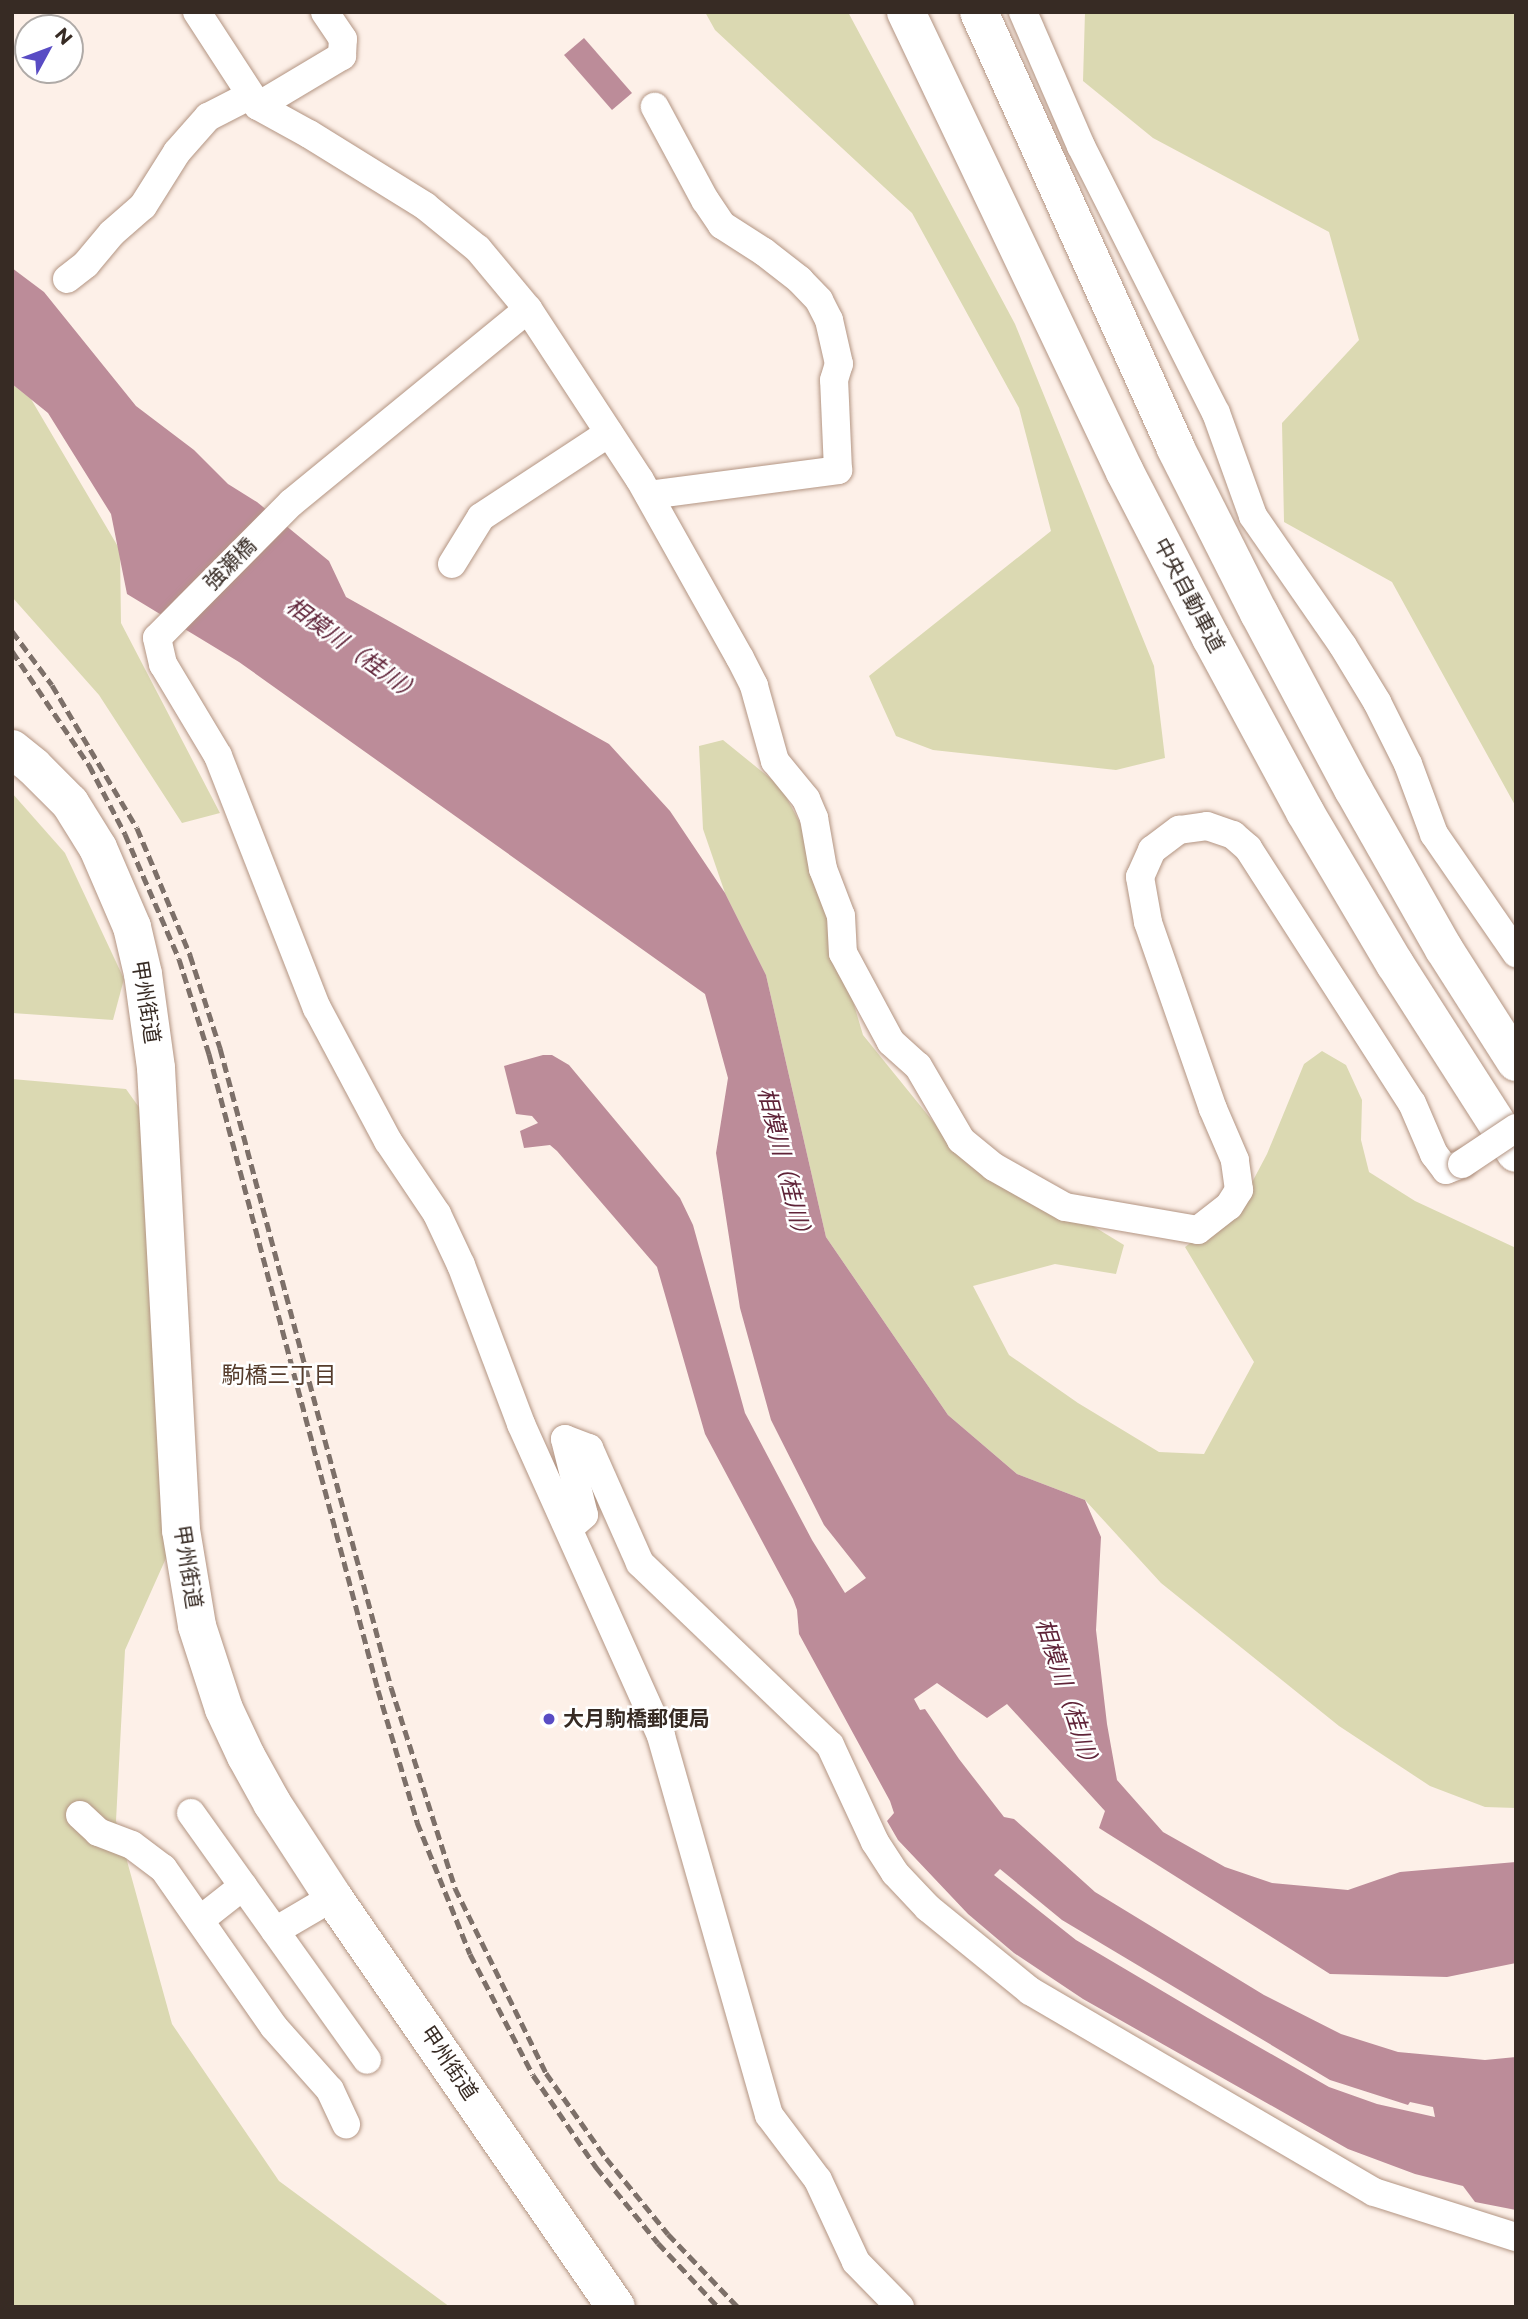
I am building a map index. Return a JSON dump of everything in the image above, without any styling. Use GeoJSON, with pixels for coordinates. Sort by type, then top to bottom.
{"type":"FeatureCollection","features":[{"type":"Feature","properties":{"kind":"highway"},"geometry":{"type":"LineString","coordinates":[[892,12],[981,197],[1125,472]]}},
{"type":"Feature","properties":{"kind":"highway","name":"中央自動車道"},"geometry":{"type":"LineString","coordinates":[[906,12],[1125,472],[1306,812],[1395,964],[1516,1153]]}},
{"type":"Feature","properties":{"kind":"highway"},"geometry":{"type":"LineString","coordinates":[[979,12],[1169,435],[1259,613],[1359,801],[1444,949],[1516,1062]]}},
{"type":"Feature","properties":{"kind":"highway","name":"甲州街道"},"geometry":{"type":"LineString","coordinates":[[12,749],[34,766],[70,803],[99,848],[132,926],[144,974],[156,1068],[181,1530],[197,1626],[225,1709],[246,1756],[272,1803],[333,1897],[616,2307]]}},
{"type":"Feature","properties":{"kind":"street"},"geometry":{"type":"LineString","coordinates":[[197,12],[253,101],[425,206],[478,249],[528,309],[649,495],[754,686],[775,761],[806,799],[814,818],[823,869],[841,916],[843,953],[891,1042],[918,1066],[961,1140],[994,1167],[1065,1207],[1198,1230],[1229,1206],[1239,1190],[1234,1160],[1213,1109],[1148,922],[1140,877],[1152,850],[1179,830],[1207,826],[1233,835],[1248,848],[1412,1103],[1434,1154],[1446,1170],[1462,1164],[1516,1128]]}},
{"type":"Feature","properties":{"kind":"street"},"geometry":{"type":"LineString","coordinates":[[67,279],[86,264],[111,233],[143,206],[177,152],[208,117],[253,101],[342,56],[343,39],[325,12]]}},
{"type":"Feature","properties":{"kind":"street"},"geometry":{"type":"LineString","coordinates":[[1023,12],[1081,146],[1216,413],[1253,516],[1343,646],[1377,702],[1408,764],[1434,834],[1516,953]]}},
{"type":"Feature","properties":{"kind":"street"},"geometry":{"type":"LineString","coordinates":[[649,495],[838,470],[834,380],[839,364],[830,320],[819,300],[800,280],[722,225],[705,201],[655,107]]}},
{"type":"Feature","properties":{"kind":"street","name":"強瀬橋"},"geometry":{"type":"LineString","coordinates":[[528,309],[291,503],[157,638],[163,664],[218,756],[317,1008],[388,1141],[443,1227],[521,1424],[569,1528]]}},
{"type":"Feature","properties":{"kind":"street"},"geometry":{"type":"LineString","coordinates":[[452,564],[481,517],[609,433]]}},
{"type":"Feature","properties":{"kind":"street"},"geometry":{"type":"LineString","coordinates":[[900,2307],[856,2262],[818,2180],[769,2115],[661,1736],[569,1528],[584,1515],[565,1439],[589,1448],[640,1563],[830,1745],[857,1806],[895,1874],[928,1908],[1030,1992],[1374,2192],[1516,2237]]}},
{"type":"Feature","properties":{"kind":"street"},"geometry":{"type":"LineString","coordinates":[[191,1813],[367,2060]]}},
{"type":"Feature","properties":{"kind":"street"},"geometry":{"type":"LineString","coordinates":[[80,1815],[98,1832],[132,1845],[157,1861],[274,2027],[330,2090],[346,2124]]}},
{"type":"Feature","properties":{"kind":"street"},"geometry":{"type":"LineString","coordinates":[[200,1920],[243,1886]]}},
{"type":"Feature","properties":{"kind":"street"},"geometry":{"type":"LineString","coordinates":[[275,1931],[333,1897]]}},
{"type":"Feature","properties":{"kind":"shaded area"},"geometry":{"type":"Polygon","coordinates":[[[705,12],[848,12],[1015,324],[1154,666],[1165,758],[1116,770],[933,750],[896,736],[869,676],[1051,531],[1019,408],[912,213],[715,30],[705,12]]]}},
{"type":"Feature","properties":{"kind":"shaded area"},"geometry":{"type":"Polygon","coordinates":[[[1085,12],[1516,12],[1516,807],[1392,582],[1284,522],[1282,423],[1359,340],[1329,232],[1153,138],[1083,81],[1085,12]]]}},
{"type":"Feature","properties":{"kind":"shaded area"},"geometry":{"type":"Polygon","coordinates":[[[12,384],[31,399],[120,550],[121,623],[220,813],[182,823],[99,695],[12,597],[12,384]]]}},
{"type":"Feature","properties":{"kind":"shaded area"},"geometry":{"type":"Polygon","coordinates":[[[723,740],[781,787],[800,823],[863,1035],[944,1135],[1124,1245],[1116,1274],[1055,1264],[973,1286],[1009,1355],[1078,1403],[1159,1452],[1204,1454],[1254,1362],[1185,1247],[1239,1207],[1267,1154],[1304,1064],[1322,1051],[1346,1065],[1362,1100],[1361,1140],[1369,1172],[1415,1201],[1516,1248],[1516,1808],[1485,1807],[1430,1786],[1339,1726],[1161,1583],[1085,1500],[1017,1474],[948,1415],[826,1237],[766,975],[725,893],[703,829],[699,746],[723,740]]]}},
{"type":"Feature","properties":{"kind":"shaded area"},"geometry":{"type":"Polygon","coordinates":[[[12,793],[65,853],[124,979],[113,1020],[12,1013],[12,793]]]}},
{"type":"Feature","properties":{"kind":"shaded area"},"geometry":{"type":"Polygon","coordinates":[[[12,1079],[126,1089],[153,1127],[175,1538],[125,1650],[116,1821],[172,2024],[279,2181],[450,2307],[12,2307],[12,1079]]]}},
{"type":"Feature","properties":{"kind":"water"},"geometry":{"type":"Polygon","coordinates":[[[584,38],[632,93],[612,110],[564,55],[584,38]]]}},
{"type":"Feature","properties":{"kind":"water","name":"相模川（桂川）"},"geometry":{"type":"Polygon","coordinates":[[[12,268],[44,292],[136,406],[194,450],[228,484],[257,502],[329,561],[346,597],[609,744],[670,811],[725,893],[766,975],[826,1237],[948,1415],[1017,1474],[1085,1500],[1101,1537],[1096,1630],[1107,1724],[1117,1780],[1163,1832],[1225,1867],[1272,1883],[1348,1890],[1400,1872],[1516,1862],[1516,1963],[1447,1977],[1330,1974],[1099,1828],[1105,1811],[1007,1704],[987,1718],[937,1683],[914,1699],[920,1710],[925,1709],[1004,1817],[1014,1819],[1095,1892],[1264,1995],[1341,2034],[1398,2052],[1485,2060],[1516,2057],[1516,2210],[1475,2202],[1463,2186],[1415,2174],[1348,2149],[1083,1999],[1014,1953],[968,1914],[898,1840],[887,1821],[894,1813],[890,1801],[799,1634],[793,1599],[705,1434],[657,1267],[557,1151],[550,1145],[524,1148],[520,1131],[538,1123],[532,1116],[516,1114],[504,1066],[543,1055],[552,1055],[569,1065],[680,1198],[693,1225],[745,1413],[812,1540],[845,1593],[866,1578],[824,1525],[771,1420],[740,1308],[716,1153],[728,1078],[705,994],[239,662],[127,594],[111,514],[48,413],[12,384],[12,268]],[[1000,1869],[994,1875],[1076,1940],[1329,2087],[1377,2104],[1435,2117],[1433,2107],[1410,2102],[1408,2105],[1330,2080],[1062,1920],[1000,1869]]]}},
{"type":"Feature","properties":{"kind":"railway"},"geometry":{"type":"LineString","coordinates":[[12,631],[52,685],[137,828],[190,955],[220,1048],[391,1687],[455,1888],[546,2073],[606,2158],[668,2234],[738,2307]]}},
{"type":"Feature","properties":{"kind":"railway"},"geometry":{"type":"LineString","coordinates":[[12,651],[89,765],[125,834],[179,959],[209,1054],[378,1690],[417,1822],[470,1954],[533,2075],[596,2167],[658,2243],[718,2307]]}},
{"type":"Feature","properties":{"kind":"place","name":"大月駒橋郵便局"},"geometry":{"type":"Point","coordinates":[549,1719]}},
{"type":"Feature","properties":{"kind":"district","name":"駒橋三丁目"},"geometry":{"type":"Point","coordinates":[279,1375]}}]}
